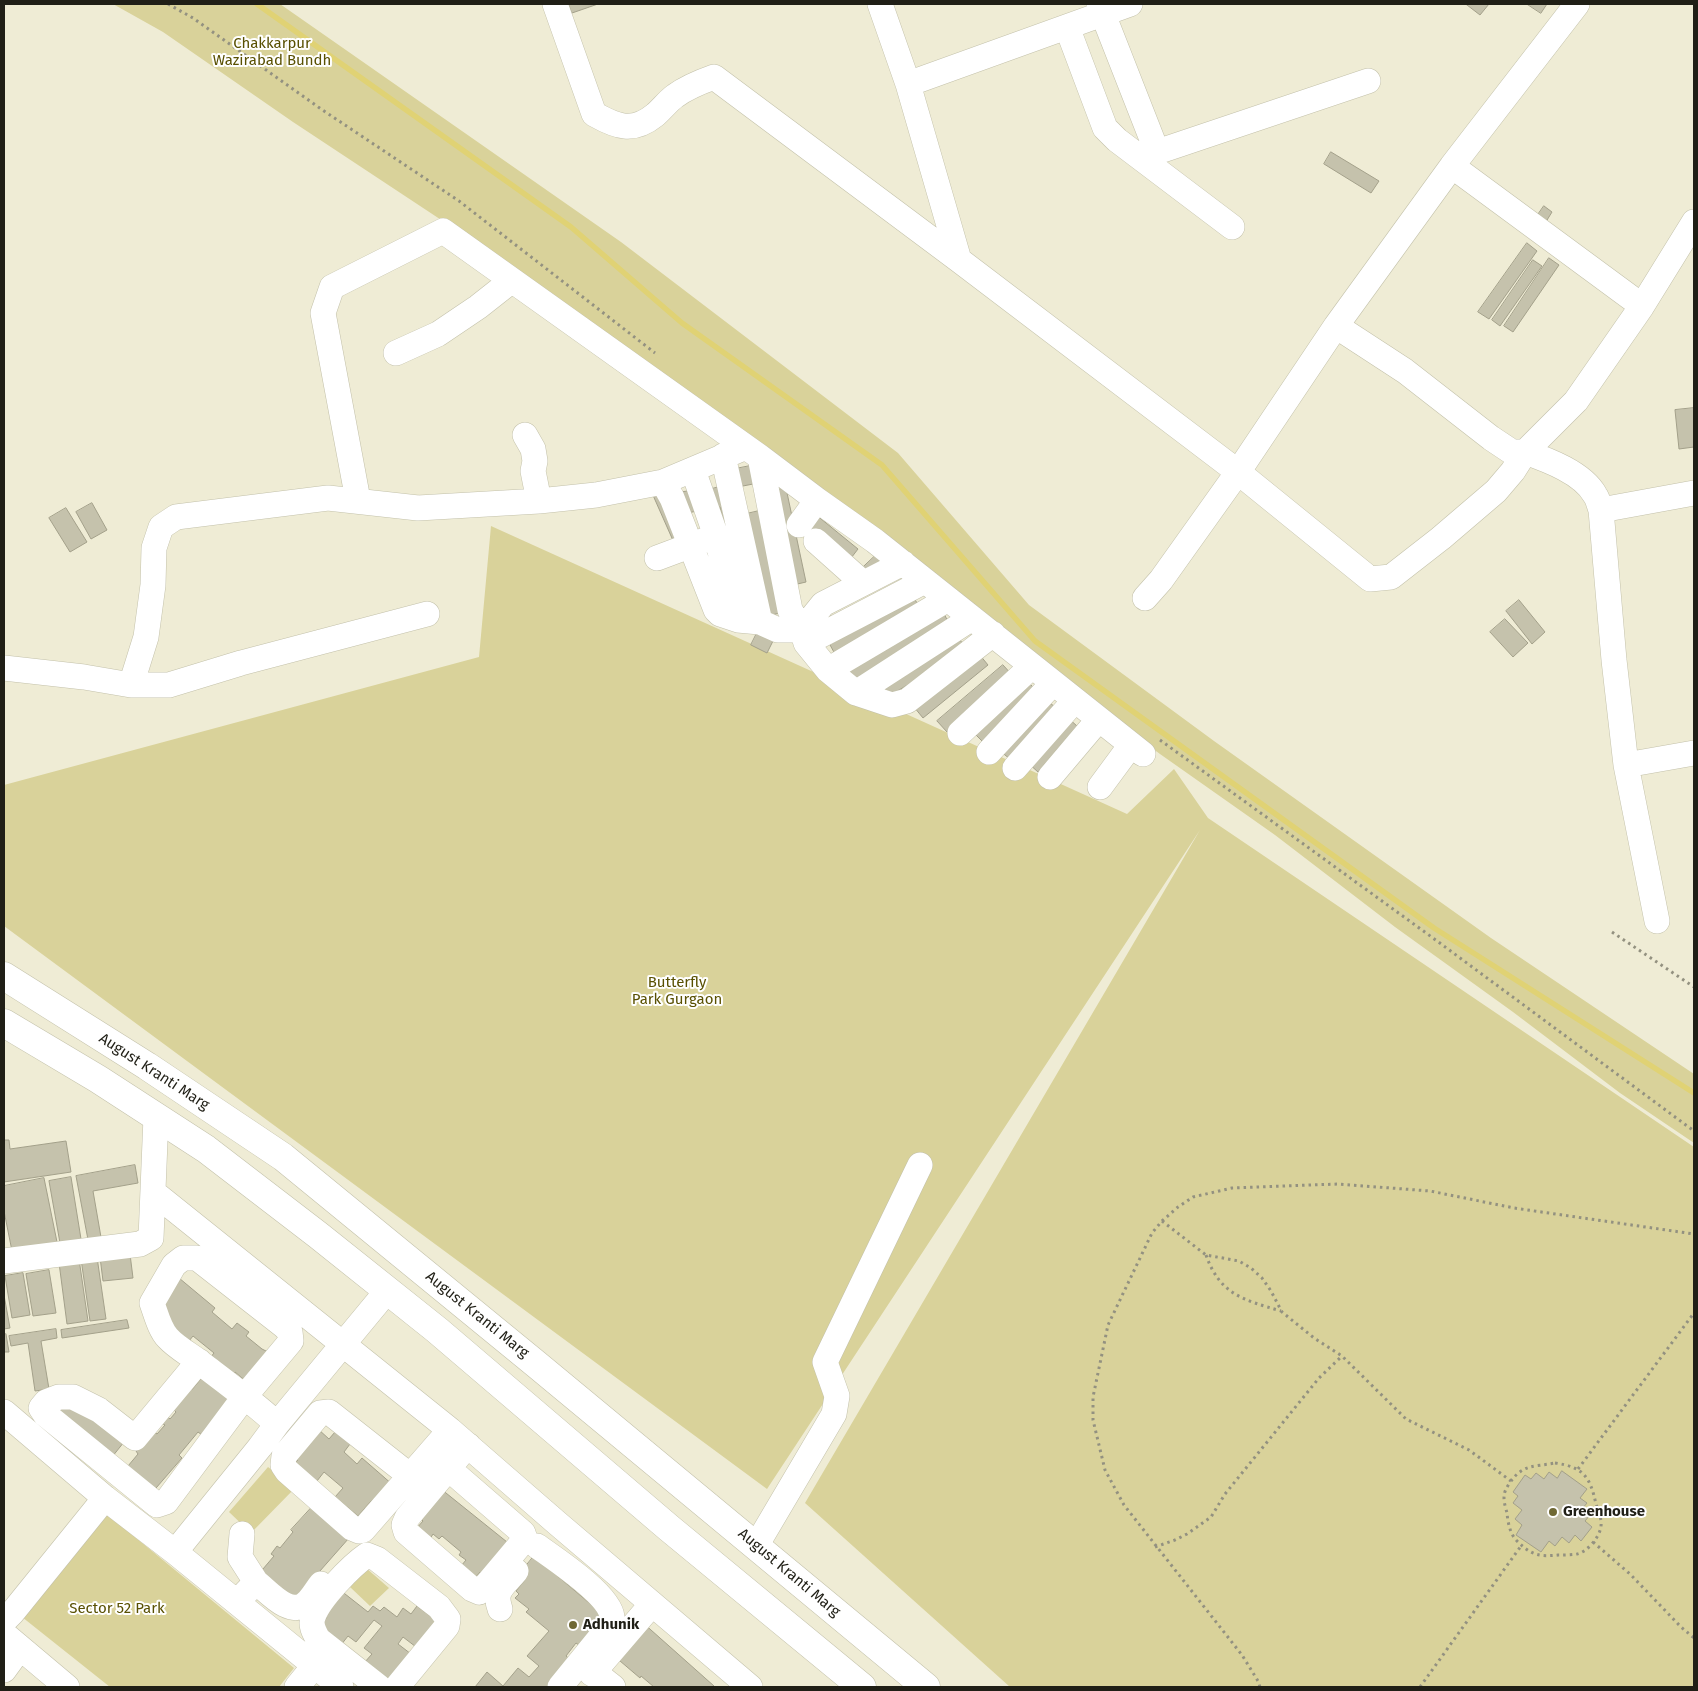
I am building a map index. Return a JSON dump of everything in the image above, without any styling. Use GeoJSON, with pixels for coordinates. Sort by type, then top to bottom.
{"type":"FeatureCollection","features":[{"type":"Feature","properties":{"kind":"main road","name":"August Kranti Marg"},"geometry":{"type":"LineString","coordinates":[[4,976],[146,1066],[283,1157],[765,1552],[926,1687]]}},
{"type":"Feature","properties":{"kind":"main road"},"geometry":{"type":"LineString","coordinates":[[4,1023],[206,1149],[318,1234],[438,1330],[669,1528],[862,1687]]}},
{"type":"Feature","properties":{"kind":"main road"},"geometry":{"type":"LineString","coordinates":[[745,1591],[765,1552]]}},
{"type":"Feature","properties":{"kind":"street"},"geometry":{"type":"LineString","coordinates":[[555,4],[594,114],[612,124],[637,127],[654,116],[675,96],[694,84],[714,77],[1238,472],[1370,578],[1391,577],[1496,491],[1513,471],[1525,452],[1576,401],[1642,306],[1694,222]]}},
{"type":"Feature","properties":{"kind":"street"},"geometry":{"type":"LineString","coordinates":[[880,4],[908,84],[959,260]]}},
{"type":"Feature","properties":{"kind":"street"},"geometry":{"type":"LineString","coordinates":[[908,84],[1067,26],[1101,9],[1130,4]]}},
{"type":"Feature","properties":{"kind":"street"},"geometry":{"type":"LineString","coordinates":[[1146,598],[1238,472],[1336,326],[1452,166],[1577,4]]}},
{"type":"Feature","properties":{"kind":"street"},"geometry":{"type":"LineString","coordinates":[[1101,9],[1147,153]]}},
{"type":"Feature","properties":{"kind":"street"},"geometry":{"type":"LineString","coordinates":[[1067,26],[1105,128],[1117,140],[1147,153],[1232,227]]}},
{"type":"Feature","properties":{"kind":"street"},"geometry":{"type":"LineString","coordinates":[[1147,153],[1368,81]]}},
{"type":"Feature","properties":{"kind":"street"},"geometry":{"type":"LineString","coordinates":[[1452,166],[1642,306]]}},
{"type":"Feature","properties":{"kind":"street"},"geometry":{"type":"LineString","coordinates":[[358,500],[323,313],[332,287],[443,231],[875,541],[1137,749],[1100,787]]}},
{"type":"Feature","properties":{"kind":"street"},"geometry":{"type":"LineString","coordinates":[[396,353],[438,334],[478,307],[511,281]]}},
{"type":"Feature","properties":{"kind":"street"},"geometry":{"type":"LineString","coordinates":[[1336,326],[1405,371],[1512,452],[1525,452],[1553,462],[1576,475],[1595,494],[1601,510],[1614,660],[1626,765],[1657,921]]}},
{"type":"Feature","properties":{"kind":"street"},"geometry":{"type":"LineString","coordinates":[[525,435],[533,449],[534,471],[539,501]]}},
{"type":"Feature","properties":{"kind":"street"},"geometry":{"type":"LineString","coordinates":[[131,685],[146,637],[153,585],[154,548],[161,527],[176,517],[328,498],[418,508],[539,501],[596,495],[663,482],[723,456],[753,452]]}},
{"type":"Feature","properties":{"kind":"street"},"geometry":{"type":"LineString","coordinates":[[753,452],[790,610],[804,636],[828,670],[856,693],[892,705],[907,701],[993,634]]}},
{"type":"Feature","properties":{"kind":"street"},"geometry":{"type":"LineString","coordinates":[[723,456],[749,621]]}},
{"type":"Feature","properties":{"kind":"street"},"geometry":{"type":"LineString","coordinates":[[693,470],[749,621]]}},
{"type":"Feature","properties":{"kind":"street"},"geometry":{"type":"LineString","coordinates":[[663,482],[672,498],[716,610],[720,614],[804,636],[925,581]]}},
{"type":"Feature","properties":{"kind":"street"},"geometry":{"type":"LineString","coordinates":[[1601,510],[1694,493]]}},
{"type":"Feature","properties":{"kind":"street"},"geometry":{"type":"LineString","coordinates":[[817,500],[808,533],[856,578]]}},
{"type":"Feature","properties":{"kind":"street"},"geometry":{"type":"LineString","coordinates":[[657,558],[716,536]]}},
{"type":"Feature","properties":{"kind":"street"},"geometry":{"type":"LineString","coordinates":[[856,578],[875,541]]}},
{"type":"Feature","properties":{"kind":"street"},"geometry":{"type":"LineString","coordinates":[[804,636],[823,604],[856,578],[903,563]]}},
{"type":"Feature","properties":{"kind":"street"},"geometry":{"type":"LineString","coordinates":[[828,670],[948,599]]}},
{"type":"Feature","properties":{"kind":"street"},"geometry":{"type":"LineString","coordinates":[[4,668],[84,677],[131,685],[169,685],[241,663],[427,614]]}},
{"type":"Feature","properties":{"kind":"street"},"geometry":{"type":"LineString","coordinates":[[856,693],[972,618]]}},
{"type":"Feature","properties":{"kind":"street"},"geometry":{"type":"LineString","coordinates":[[960,733],[1032,666]]}},
{"type":"Feature","properties":{"kind":"street"},"geometry":{"type":"LineString","coordinates":[[989,752],[1053,683]]}},
{"type":"Feature","properties":{"kind":"street"},"geometry":{"type":"LineString","coordinates":[[1015,768],[1075,700]]}},
{"type":"Feature","properties":{"kind":"street"},"geometry":{"type":"LineString","coordinates":[[1050,777],[1099,719]]}},
{"type":"Feature","properties":{"kind":"street"},"geometry":{"type":"LineString","coordinates":[[1626,765],[1694,753]]}},
{"type":"Feature","properties":{"kind":"street"},"geometry":{"type":"LineString","coordinates":[[4,1261],[140,1244],[151,1238],[156,1117]]}},
{"type":"Feature","properties":{"kind":"street"},"geometry":{"type":"LineString","coordinates":[[765,1552],[834,1414],[837,1396],[825,1362],[920,1165]]}},
{"type":"Feature","properties":{"kind":"street"},"geometry":{"type":"LineString","coordinates":[[153,1192],[459,1437],[744,1686]]}},
{"type":"Feature","properties":{"kind":"street"},"geometry":{"type":"LineString","coordinates":[[135,1438],[99,1410],[73,1397],[59,1397],[46,1402],[41,1407],[45,1414],[110,1468],[157,1505],[161,1504],[166,1502],[245,1396],[291,1341],[290,1332],[284,1326],[197,1258],[183,1258],[174,1265],[152,1303],[167,1337],[245,1396],[277,1424]]}},
{"type":"Feature","properties":{"kind":"street"},"geometry":{"type":"LineString","coordinates":[[175,1552],[387,1290]]}},
{"type":"Feature","properties":{"kind":"street"},"geometry":{"type":"LineString","coordinates":[[110,1468],[198,1361]]}},
{"type":"Feature","properties":{"kind":"street"},"geometry":{"type":"LineString","coordinates":[[4,1412],[105,1498],[175,1552],[341,1687]]}},
{"type":"Feature","properties":{"kind":"street"},"geometry":{"type":"LineString","coordinates":[[409,1476],[329,1412],[320,1413],[284,1456],[283,1465],[287,1471],[352,1528],[359,1531],[364,1530],[409,1476],[459,1437]]}},
{"type":"Feature","properties":{"kind":"street"},"geometry":{"type":"LineString","coordinates":[[449,1469],[523,1533],[525,1539],[488,1583],[478,1592],[472,1589],[406,1532],[404,1525],[407,1518],[449,1469],[459,1437]]}},
{"type":"Feature","properties":{"kind":"street"},"geometry":{"type":"LineString","coordinates":[[4,1621],[12,1614],[105,1498]]}},
{"type":"Feature","properties":{"kind":"street"},"geometry":{"type":"LineString","coordinates":[[500,1609],[498,1594],[557,1524]]}},
{"type":"Feature","properties":{"kind":"street"},"geometry":{"type":"LineString","coordinates":[[242,1534],[240,1557],[256,1582],[286,1606],[295,1608],[305,1604],[346,1554]]}},
{"type":"Feature","properties":{"kind":"street"},"geometry":{"type":"LineString","coordinates":[[538,1546],[596,1591],[608,1606],[612,1618],[608,1628],[560,1687]]}},
{"type":"Feature","properties":{"kind":"street"},"geometry":{"type":"LineString","coordinates":[[379,1687],[318,1639],[312,1628],[313,1617],[323,1600],[355,1563],[367,1555],[378,1559],[439,1607],[448,1619],[447,1626],[396,1687]]}},
{"type":"Feature","properties":{"kind":"street"},"geometry":{"type":"LineString","coordinates":[[237,1602],[256,1582]]}},
{"type":"Feature","properties":{"kind":"street"},"geometry":{"type":"LineString","coordinates":[[596,1682],[652,1604]]}},
{"type":"Feature","properties":{"kind":"street"},"geometry":{"type":"LineString","coordinates":[[4,1670],[12,1641],[67,1687]]}},
{"type":"Feature","properties":{"kind":"street"},"geometry":{"type":"LineString","coordinates":[[297,1687],[315,1665]]}},
{"type":"Feature","properties":{"kind":"path"},"geometry":{"type":"LineString","coordinates":[[1612,932],[1694,987]]}},
{"type":"Feature","properties":{"kind":"path"},"geometry":{"type":"LineString","coordinates":[[1260,1687],[1258,1680],[1242,1655],[1124,1505],[1105,1470],[1093,1420],[1093,1396],[1108,1325],[1152,1233],[1162,1221],[1193,1197],[1232,1188],[1338,1184],[1430,1191],[1514,1208],[1694,1234]]}},
{"type":"Feature","properties":{"kind":"path"},"geometry":{"type":"LineString","coordinates":[[1162,1221],[1206,1255],[1239,1261],[1251,1268],[1262,1278],[1282,1312]]}},
{"type":"Feature","properties":{"kind":"path"},"geometry":{"type":"LineString","coordinates":[[1206,1255],[1216,1278],[1230,1291],[1251,1302],[1282,1312],[1314,1338],[1342,1356],[1406,1419],[1469,1450],[1511,1481]]}},
{"type":"Feature","properties":{"kind":"path"},"geometry":{"type":"LineString","coordinates":[[1578,1469],[1694,1313]]}},
{"type":"Feature","properties":{"kind":"path"},"geometry":{"type":"LineString","coordinates":[[1155,1546],[1187,1534],[1211,1517],[1225,1494],[1319,1378],[1342,1356]]}},
{"type":"Feature","properties":{"kind":"path"},"geometry":{"type":"LineString","coordinates":[[1555,1463],[1578,1469],[1589,1479],[1592,1487],[1601,1525],[1599,1533],[1586,1550],[1578,1554],[1543,1557],[1534,1555],[1514,1539],[1509,1528],[1504,1498],[1505,1491],[1511,1481],[1519,1472],[1526,1468],[1555,1463]]}},
{"type":"Feature","properties":{"kind":"path"},"geometry":{"type":"LineString","coordinates":[[1592,1542],[1630,1574],[1681,1628],[1694,1638]]}},
{"type":"Feature","properties":{"kind":"path"},"geometry":{"type":"LineString","coordinates":[[1420,1687],[1522,1546]]}},
{"type":"Feature","properties":{"kind":"green space","name":"Chakkarpur Wazirabad Bundh"},"geometry":{"type":"Polygon","coordinates":[[[113,4],[280,4],[621,242],[898,453],[1029,605],[1214,741],[1491,938],[1694,1074],[1694,1143],[1620,1093],[1513,1012],[1395,927],[1275,835],[1160,754],[467,237],[293,122],[163,32],[113,4]]]}},
{"type":"Feature","properties":{"kind":"green space","name":"Butterfly Park Gurgaon"},"geometry":{"type":"Polygon","coordinates":[[[491,526],[1127,814],[1174,769],[1208,818],[1694,1147],[1694,1687],[1010,1687],[805,1503],[1200,830],[767,1489],[4,926],[4,785],[479,657],[491,526]]]}},
{"type":"Feature","properties":{"kind":"green space"},"geometry":{"type":"Polygon","coordinates":[[[268,1467],[295,1488],[251,1533],[229,1512],[268,1467]]]}},
{"type":"Feature","properties":{"kind":"green space","name":"Sector 52 Park"},"geometry":{"type":"Polygon","coordinates":[[[107,1514],[294,1668],[279,1687],[110,1687],[22,1617],[107,1514]]]}},
{"type":"Feature","properties":{"kind":"green space"},"geometry":{"type":"Polygon","coordinates":[[[366,1568],[389,1588],[370,1606],[350,1587],[366,1568]]]}},
{"type":"Feature","properties":{"kind":"building"},"geometry":{"type":"Polygon","coordinates":[[[569,4],[598,4],[572,13],[569,4]]]}},
{"type":"Feature","properties":{"kind":"building"},"geometry":{"type":"Polygon","coordinates":[[[1468,4],[1489,4],[1480,15],[1468,4]]]}},
{"type":"Feature","properties":{"kind":"building"},"geometry":{"type":"Polygon","coordinates":[[[1527,4],[1547,4],[1541,13],[1527,4]]]}},
{"type":"Feature","properties":{"kind":"building"},"geometry":{"type":"Polygon","coordinates":[[[1331,152],[1379,181],[1371,193],[1324,164],[1331,152]]]}},
{"type":"Feature","properties":{"kind":"building"},"geometry":{"type":"Polygon","coordinates":[[[1544,206],[1552,212],[1544,225],[1535,219],[1544,206]]]}},
{"type":"Feature","properties":{"kind":"building"},"geometry":{"type":"Polygon","coordinates":[[[1527,243],[1537,251],[1489,319],[1478,312],[1527,243]]]}},
{"type":"Feature","properties":{"kind":"building"},"geometry":{"type":"Polygon","coordinates":[[[1549,258],[1559,265],[1513,332],[1504,326],[1549,258]]]}},
{"type":"Feature","properties":{"kind":"building"},"geometry":{"type":"Polygon","coordinates":[[[1533,260],[1542,266],[1500,326],[1492,320],[1533,260]]]}},
{"type":"Feature","properties":{"kind":"building"},"geometry":{"type":"Polygon","coordinates":[[[1694,408],[1694,447],[1679,449],[1675,410],[1694,408]]]}},
{"type":"Feature","properties":{"kind":"building"},"geometry":{"type":"Polygon","coordinates":[[[750,466],[753,484],[738,487],[735,469],[750,466]]]}},
{"type":"Feature","properties":{"kind":"building"},"geometry":{"type":"Polygon","coordinates":[[[723,486],[732,524],[724,525],[720,507],[712,509],[708,490],[723,486]]]}},
{"type":"Feature","properties":{"kind":"building"},"geometry":{"type":"Polygon","coordinates":[[[786,488],[806,582],[789,586],[769,492],[786,488]]]}},
{"type":"Feature","properties":{"kind":"building"},"geometry":{"type":"Polygon","coordinates":[[[661,489],[683,542],[675,545],[652,493],[661,489]]]}},
{"type":"Feature","properties":{"kind":"building"},"geometry":{"type":"Polygon","coordinates":[[[699,490],[703,510],[687,513],[683,492],[699,490]]]}},
{"type":"Feature","properties":{"kind":"building"},"geometry":{"type":"Polygon","coordinates":[[[92,503],[107,530],[91,539],[76,512],[92,503]]]}},
{"type":"Feature","properties":{"kind":"building"},"geometry":{"type":"Polygon","coordinates":[[[66,508],[87,542],[70,552],[49,518],[66,508]]]}},
{"type":"Feature","properties":{"kind":"building"},"geometry":{"type":"Polygon","coordinates":[[[759,511],[780,613],[763,617],[742,515],[759,511]]]}},
{"type":"Feature","properties":{"kind":"building"},"geometry":{"type":"Polygon","coordinates":[[[815,514],[858,549],[848,562],[805,527],[815,514]]]}},
{"type":"Feature","properties":{"kind":"building"},"geometry":{"type":"Polygon","coordinates":[[[875,556],[884,565],[860,570],[875,556]]]}},
{"type":"Feature","properties":{"kind":"building"},"geometry":{"type":"Polygon","coordinates":[[[913,596],[921,610],[836,656],[829,643],[913,596]]]}},
{"type":"Feature","properties":{"kind":"building"},"geometry":{"type":"Polygon","coordinates":[[[1519,600],[1545,632],[1532,644],[1506,611],[1519,600]]]}},
{"type":"Feature","properties":{"kind":"building"},"geometry":{"type":"Polygon","coordinates":[[[943,612],[951,627],[848,683],[840,668],[943,612]]]}},
{"type":"Feature","properties":{"kind":"building"},"geometry":{"type":"Polygon","coordinates":[[[1505,619],[1528,643],[1513,657],[1490,632],[1505,619]]]}},
{"type":"Feature","properties":{"kind":"building"},"geometry":{"type":"Polygon","coordinates":[[[759,629],[775,637],[767,653],[751,645],[759,629]]]}},
{"type":"Feature","properties":{"kind":"building"},"geometry":{"type":"Polygon","coordinates":[[[958,636],[966,650],[884,699],[876,685],[958,636]]]}},
{"type":"Feature","properties":{"kind":"building"},"geometry":{"type":"Polygon","coordinates":[[[979,654],[988,665],[923,718],[914,707],[979,654]]]}},
{"type":"Feature","properties":{"kind":"building"},"geometry":{"type":"Polygon","coordinates":[[[1003,665],[1013,676],[947,732],[937,721],[1003,665]]]}},
{"type":"Feature","properties":{"kind":"building"},"geometry":{"type":"Polygon","coordinates":[[[1026,680],[1036,690],[984,743],[974,733],[1026,680]]]}},
{"type":"Feature","properties":{"kind":"building"},"geometry":{"type":"Polygon","coordinates":[[[1045,699],[1055,707],[1010,759],[1000,751],[1045,699]]]}},
{"type":"Feature","properties":{"kind":"building"},"geometry":{"type":"Polygon","coordinates":[[[1067,717],[1077,726],[1038,772],[1028,763],[1067,717]]]}},
{"type":"Feature","properties":{"kind":"building"},"geometry":{"type":"Polygon","coordinates":[[[4,1140],[9,1140],[10,1149],[66,1141],[71,1172],[4,1182],[4,1140]]]}},
{"type":"Feature","properties":{"kind":"building"},"geometry":{"type":"Polygon","coordinates":[[[135,1165],[138,1183],[93,1191],[102,1243],[89,1245],[76,1176],[135,1165]]]}},
{"type":"Feature","properties":{"kind":"building"},"geometry":{"type":"Polygon","coordinates":[[[71,1177],[81,1239],[60,1243],[49,1181],[71,1177]]]}},
{"type":"Feature","properties":{"kind":"building"},"geometry":{"type":"Polygon","coordinates":[[[44,1178],[57,1242],[12,1251],[4,1211],[4,1186],[44,1178]]]}},
{"type":"Feature","properties":{"kind":"building"},"geometry":{"type":"Polygon","coordinates":[[[78,1252],[88,1321],[67,1324],[58,1255],[78,1252]]]}},
{"type":"Feature","properties":{"kind":"building"},"geometry":{"type":"Polygon","coordinates":[[[130,1254],[133,1278],[103,1281],[100,1257],[130,1254]]]}},
{"type":"Feature","properties":{"kind":"building"},"geometry":{"type":"Polygon","coordinates":[[[97,1257],[106,1319],[90,1321],[81,1259],[97,1257]]]}},
{"type":"Feature","properties":{"kind":"building"},"geometry":{"type":"Polygon","coordinates":[[[49,1270],[56,1313],[33,1316],[26,1274],[49,1270]]]}},
{"type":"Feature","properties":{"kind":"building"},"geometry":{"type":"Polygon","coordinates":[[[23,1273],[30,1315],[12,1318],[5,1276],[23,1273]]]}},
{"type":"Feature","properties":{"kind":"building"},"geometry":{"type":"Polygon","coordinates":[[[179,1278],[215,1308],[212,1312],[232,1329],[237,1323],[249,1332],[246,1336],[262,1349],[272,1354],[248,1383],[235,1372],[231,1376],[210,1358],[214,1353],[193,1336],[189,1341],[167,1323],[171,1319],[158,1308],[179,1278]]]}},
{"type":"Feature","properties":{"kind":"building"},"geometry":{"type":"Polygon","coordinates":[[[4,1295],[10,1328],[4,1329],[4,1295]]]}},
{"type":"Feature","properties":{"kind":"building"},"geometry":{"type":"Polygon","coordinates":[[[127,1320],[129,1328],[62,1338],[61,1330],[127,1320]]]}},
{"type":"Feature","properties":{"kind":"building"},"geometry":{"type":"Polygon","coordinates":[[[56,1329],[57,1338],[41,1341],[49,1389],[35,1391],[28,1343],[11,1346],[9,1336],[56,1329]]]}},
{"type":"Feature","properties":{"kind":"building"},"geometry":{"type":"Polygon","coordinates":[[[6,1334],[9,1352],[4,1352],[4,1335],[6,1334]]]}},
{"type":"Feature","properties":{"kind":"building"},"geometry":{"type":"Polygon","coordinates":[[[203,1377],[233,1395],[202,1435],[198,1432],[179,1455],[182,1458],[150,1495],[128,1466],[138,1454],[136,1451],[153,1431],[157,1434],[165,1425],[161,1423],[167,1416],[170,1419],[176,1412],[172,1408],[190,1387],[192,1389],[203,1377]]]}},
{"type":"Feature","properties":{"kind":"building"},"geometry":{"type":"Polygon","coordinates":[[[77,1403],[124,1442],[108,1462],[47,1412],[77,1403]]]}},
{"type":"Feature","properties":{"kind":"building"},"geometry":{"type":"Polygon","coordinates":[[[318,1429],[329,1439],[335,1432],[350,1444],[344,1452],[357,1464],[362,1458],[393,1485],[387,1492],[371,1501],[358,1516],[335,1497],[343,1488],[324,1472],[317,1481],[295,1463],[298,1460],[294,1457],[318,1429]]]}},
{"type":"Feature","properties":{"kind":"building","name":"Greenhouse"},"geometry":{"type":"Polygon","coordinates":[[[1562,1471],[1587,1489],[1580,1498],[1587,1503],[1582,1509],[1590,1515],[1585,1521],[1592,1527],[1581,1541],[1575,1535],[1569,1543],[1562,1537],[1555,1546],[1549,1541],[1541,1552],[1516,1535],[1522,1525],[1515,1519],[1522,1510],[1513,1503],[1518,1496],[1513,1492],[1525,1475],[1531,1479],[1536,1473],[1544,1479],[1549,1472],[1557,1478],[1562,1471]]]}},
{"type":"Feature","properties":{"kind":"building"},"geometry":{"type":"Polygon","coordinates":[[[441,1489],[507,1542],[486,1577],[480,1572],[475,1578],[461,1566],[466,1560],[459,1555],[461,1552],[442,1536],[439,1539],[433,1534],[430,1539],[416,1529],[423,1521],[419,1517],[441,1489]]]}},
{"type":"Feature","properties":{"kind":"building"},"geometry":{"type":"Polygon","coordinates":[[[313,1506],[349,1538],[290,1605],[257,1576],[274,1556],[271,1554],[277,1546],[280,1548],[293,1532],[291,1530],[313,1506]]]}},
{"type":"Feature","properties":{"kind":"building","name":"Adhunik"},"geometry":{"type":"Polygon","coordinates":[[[534,1556],[608,1619],[580,1646],[576,1643],[566,1656],[572,1661],[547,1687],[475,1687],[487,1672],[503,1686],[518,1668],[529,1677],[539,1666],[527,1656],[549,1631],[526,1612],[529,1609],[515,1598],[519,1594],[516,1591],[524,1581],[518,1576],[534,1556]]]}},
{"type":"Feature","properties":{"kind":"building"},"geometry":{"type":"Polygon","coordinates":[[[340,1590],[368,1612],[373,1606],[380,1611],[384,1607],[397,1617],[403,1608],[411,1614],[417,1606],[441,1624],[420,1650],[403,1637],[398,1644],[415,1657],[394,1685],[364,1663],[372,1654],[364,1648],[382,1626],[374,1620],[356,1642],[348,1636],[341,1645],[318,1628],[327,1617],[322,1614],[340,1590]]]}},
{"type":"Feature","properties":{"kind":"building"},"geometry":{"type":"Polygon","coordinates":[[[642,1622],[714,1686],[654,1687],[641,1676],[640,1678],[613,1655],[642,1622]]]}},
{"type":"Feature","properties":{"kind":"waterway"},"geometry":{"type":"LineString","coordinates":[[257,4],[571,227],[682,323],[882,465],[1035,641],[1434,928],[1694,1093]]}},
{"type":"Feature","properties":{"kind":"place","name":"Greenhouse"},"geometry":{"type":"Point","coordinates":[1553,1512]}},
{"type":"Feature","properties":{"kind":"place","name":"Adhunik"},"geometry":{"type":"Point","coordinates":[573,1625]}}]}
